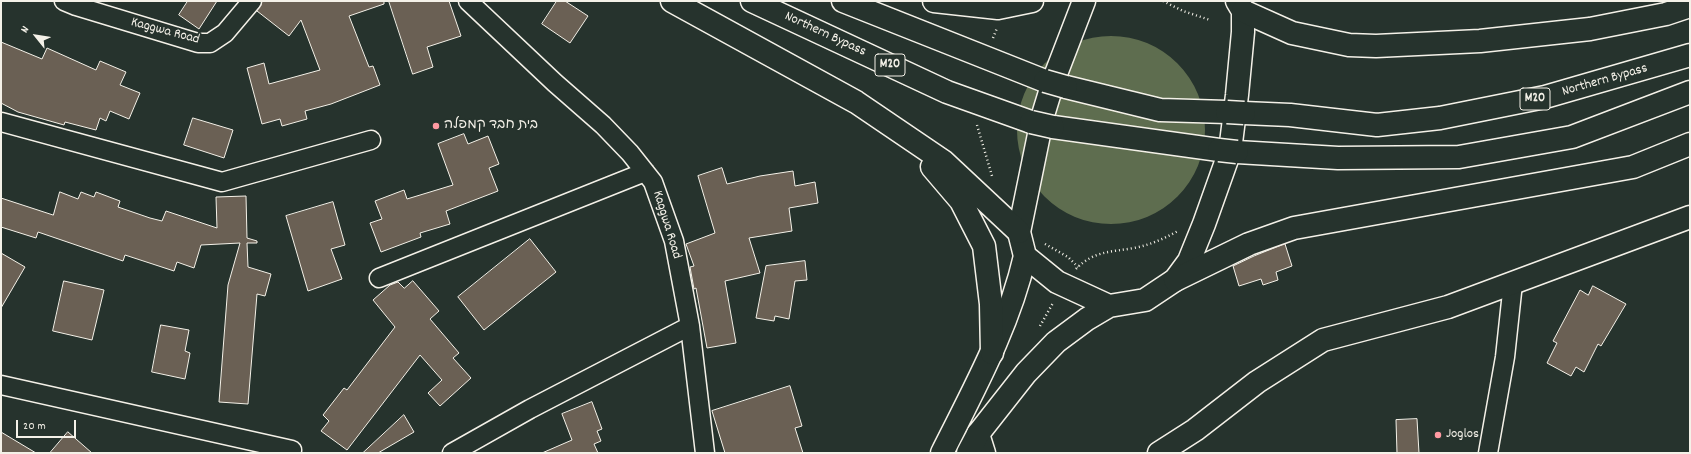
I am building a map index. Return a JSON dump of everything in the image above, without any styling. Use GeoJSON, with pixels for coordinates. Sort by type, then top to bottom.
{"type":"FeatureCollection","features":[{"type":"Feature","properties":{"kind":"main road"},"geometry":{"type":"LineString","coordinates":[[672,1],[856,102],[943,161],[1063,285],[1109,306]]}},
{"type":"Feature","properties":{"kind":"main road","name":"Northern Bypass"},"geometry":{"type":"LineString","coordinates":[[752,1],[947,92],[1031,122],[1053,127],[1228,151],[1338,158],[1459,157],[1572,137],[1690,92]]}},
{"type":"Feature","properties":{"kind":"main road"},"geometry":{"type":"LineString","coordinates":[[934,1],[998,8],[1032,1]]}},
{"type":"Feature","properties":{"kind":"main road"},"geometry":{"type":"LineString","coordinates":[[942,453],[992,353],[1017,289],[1021,242],[1043,116],[1056,73],[1084,1]]}},
{"type":"Feature","properties":{"kind":"main road","name":"Northern Bypass"},"geometry":{"type":"LineString","coordinates":[[848,3],[1045,82],[1160,110],[1290,115],[1377,125],[1440,118],[1545,97],[1690,55]]}},
{"type":"Feature","properties":{"kind":"main road"},"geometry":{"type":"LineString","coordinates":[[1175,280],[1189,261],[1230,151],[1237,95],[1240,6],[1292,33],[1349,45],[1376,46],[1480,41],[1590,29],[1666,14],[1690,6]]}},
{"type":"Feature","properties":{"kind":"main road"},"geometry":{"type":"LineString","coordinates":[[907,137],[961,201],[984,246],[991,304],[992,353]]}},
{"type":"Feature","properties":{"kind":"main road"},"geometry":{"type":"LineString","coordinates":[[968,453],[981,443],[1026,373],[1056,342],[1087,318],[1109,306],[1145,300],[1175,280],[1249,244],[1294,228],[1633,167],[1690,144]]}},
{"type":"Feature","properties":{"kind":"main road"},"geometry":{"type":"LineString","coordinates":[[1159,453],[1194,430],[1257,382],[1323,340],[1448,307],[1690,218]]}},
{"type":"Feature","properties":{"kind":"street","name":"Kaggwa Road"},"geometry":{"type":"LineString","coordinates":[[64,1],[198,44],[210,43],[225,33],[252,1]]}},
{"type":"Feature","properties":{"kind":"street","name":"Kaggwa Road"},"geometry":{"type":"LineString","coordinates":[[468,1],[555,83],[603,125],[630,153],[653,182],[674,241],[690,326],[705,453]]}},
{"type":"Feature","properties":{"kind":"street"},"geometry":{"type":"LineString","coordinates":[[1,122],[222,182],[371,140]]}},
{"type":"Feature","properties":{"kind":"street"},"geometry":{"type":"LineString","coordinates":[[379,278],[646,172]]}},
{"type":"Feature","properties":{"kind":"street"},"geometry":{"type":"LineString","coordinates":[[1488,453],[1505,357],[1513,284]]}},
{"type":"Feature","properties":{"kind":"street"},"geometry":{"type":"LineString","coordinates":[[452,453],[530,409],[690,326]]}},
{"type":"Feature","properties":{"kind":"street"},"geometry":{"type":"LineString","coordinates":[[1,385],[292,450]]}},
{"type":"Feature","properties":{"kind":"path"},"geometry":{"type":"LineString","coordinates":[[1162,1],[1183,11],[1210,20]]}},
{"type":"Feature","properties":{"kind":"path"},"geometry":{"type":"LineString","coordinates":[[977,124],[990,173],[993,179]]}},
{"type":"Feature","properties":{"kind":"path"},"geometry":{"type":"LineString","coordinates":[[1021,242],[1048,245],[1068,257],[1078,267]]}},
{"type":"Feature","properties":{"kind":"green space"},"geometry":{"type":"Polygon","coordinates":[[[1102,36],[1120,36],[1147,43],[1171,57],[1178,63],[1184,70],[1198,94],[1205,121],[1205,139],[1198,166],[1184,190],[1178,197],[1171,203],[1147,217],[1120,224],[1102,224],[1084,220],[1067,213],[1051,203],[1038,190],[1028,174],[1021,157],[1017,139],[1017,121],[1021,103],[1028,86],[1038,70],[1051,57],[1067,47],[1084,40],[1102,36]]]}},
{"type":"Feature","properties":{"kind":"building"},"geometry":{"type":"Polygon","coordinates":[[[188,1],[217,1],[199,29],[179,15],[188,1]]]}},
{"type":"Feature","properties":{"kind":"building"},"geometry":{"type":"Polygon","coordinates":[[[262,1],[384,1],[384,4],[349,16],[369,67],[373,66],[380,85],[331,104],[305,111],[307,119],[282,126],[280,119],[262,124],[247,68],[264,63],[269,84],[320,70],[301,20],[289,36],[257,11],[262,1]]]}},
{"type":"Feature","properties":{"kind":"building"},"geometry":{"type":"Polygon","coordinates":[[[389,1],[449,1],[461,36],[427,47],[433,67],[413,74],[389,1]]]}},
{"type":"Feature","properties":{"kind":"building"},"geometry":{"type":"Polygon","coordinates":[[[557,1],[565,1],[588,16],[570,43],[542,24],[557,1]]]}},
{"type":"Feature","properties":{"kind":"building"},"geometry":{"type":"Polygon","coordinates":[[[1,42],[42,59],[47,48],[96,70],[100,61],[126,72],[120,85],[140,93],[129,119],[110,111],[106,121],[100,118],[96,130],[65,122],[64,125],[18,112],[1,103],[1,42]]]}},
{"type":"Feature","properties":{"kind":"building"},"geometry":{"type":"Polygon","coordinates":[[[193,118],[233,130],[224,158],[184,145],[193,118]]]}},
{"type":"Feature","properties":{"kind":"building"},"geometry":{"type":"Polygon","coordinates":[[[464,134],[468,144],[488,136],[499,164],[489,168],[498,191],[446,211],[450,224],[420,233],[421,237],[381,252],[370,223],[382,219],[375,201],[404,190],[407,199],[453,185],[438,144],[464,134]]]}},
{"type":"Feature","properties":{"kind":"building"},"geometry":{"type":"Polygon","coordinates":[[[722,168],[727,184],[760,176],[793,171],[795,186],[815,182],[818,203],[789,208],[792,231],[749,238],[760,273],[725,281],[736,343],[707,348],[696,288],[694,289],[690,267],[694,266],[686,244],[715,233],[698,176],[722,168]]]}},
{"type":"Feature","properties":{"kind":"building"},"geometry":{"type":"Polygon","coordinates":[[[60,192],[78,199],[81,192],[94,197],[96,192],[120,201],[118,207],[150,218],[162,221],[166,211],[217,228],[216,197],[246,196],[247,238],[257,241],[257,243],[247,243],[248,267],[271,274],[265,296],[257,294],[248,404],[219,402],[228,285],[240,243],[201,245],[194,268],[177,262],[174,271],[125,255],[123,261],[38,232],[36,238],[1,227],[1,198],[53,215],[60,192]]]}},
{"type":"Feature","properties":{"kind":"building"},"geometry":{"type":"Polygon","coordinates":[[[333,202],[345,245],[331,249],[342,279],[308,291],[286,216],[333,202]]]}},
{"type":"Feature","properties":{"kind":"building"},"geometry":{"type":"Polygon","coordinates":[[[530,239],[556,272],[484,330],[458,297],[530,239]]]}},
{"type":"Feature","properties":{"kind":"building"},"geometry":{"type":"Polygon","coordinates":[[[1285,244],[1292,266],[1276,272],[1278,280],[1263,285],[1261,279],[1239,286],[1233,266],[1285,244]]]}},
{"type":"Feature","properties":{"kind":"building"},"geometry":{"type":"Polygon","coordinates":[[[1,253],[25,267],[1,308],[1,253]]]}},
{"type":"Feature","properties":{"kind":"building"},"geometry":{"type":"Polygon","coordinates":[[[805,261],[807,280],[795,281],[789,319],[775,316],[774,321],[756,318],[766,266],[805,261]]]}},
{"type":"Feature","properties":{"kind":"building"},"geometry":{"type":"Polygon","coordinates":[[[64,281],[104,290],[92,340],[53,331],[64,281]]]}},
{"type":"Feature","properties":{"kind":"building"},"geometry":{"type":"Polygon","coordinates":[[[413,281],[439,311],[430,319],[459,353],[453,358],[471,378],[440,406],[428,393],[442,380],[420,355],[347,450],[321,431],[329,421],[323,415],[344,388],[347,390],[395,327],[373,300],[390,285],[398,282],[404,288],[413,281]]]}},
{"type":"Feature","properties":{"kind":"building"},"geometry":{"type":"Polygon","coordinates":[[[1593,286],[1626,304],[1601,346],[1598,344],[1584,372],[1576,367],[1571,376],[1547,363],[1557,343],[1553,341],[1580,290],[1588,295],[1593,286]]]}},
{"type":"Feature","properties":{"kind":"building"},"geometry":{"type":"Polygon","coordinates":[[[161,325],[189,330],[185,351],[190,353],[185,379],[152,372],[161,325]]]}},
{"type":"Feature","properties":{"kind":"building"},"geometry":{"type":"Polygon","coordinates":[[[790,386],[802,426],[795,428],[803,453],[725,453],[712,411],[790,386]]]}},
{"type":"Feature","properties":{"kind":"building"},"geometry":{"type":"Polygon","coordinates":[[[592,402],[602,429],[597,431],[601,441],[594,444],[598,453],[542,453],[572,440],[562,414],[592,402]]]}},
{"type":"Feature","properties":{"kind":"building"},"geometry":{"type":"Polygon","coordinates":[[[404,415],[414,432],[378,453],[363,453],[404,415]]]}},
{"type":"Feature","properties":{"kind":"building"},"geometry":{"type":"Polygon","coordinates":[[[1417,419],[1419,453],[1397,453],[1396,420],[1417,419]]]}},
{"type":"Feature","properties":{"kind":"building"},"geometry":{"type":"Polygon","coordinates":[[[1,432],[36,453],[1,453],[1,432]]]}},
{"type":"Feature","properties":{"kind":"building"},"geometry":{"type":"Polygon","coordinates":[[[68,432],[92,453],[50,453],[68,432]]]}},
{"type":"Feature","properties":{"kind":"place","name":"בית חבד קמפלה"},"geometry":{"type":"Point","coordinates":[436,126]}},
{"type":"Feature","properties":{"kind":"place","name":"Joglos"},"geometry":{"type":"Point","coordinates":[1438,435]}}]}
